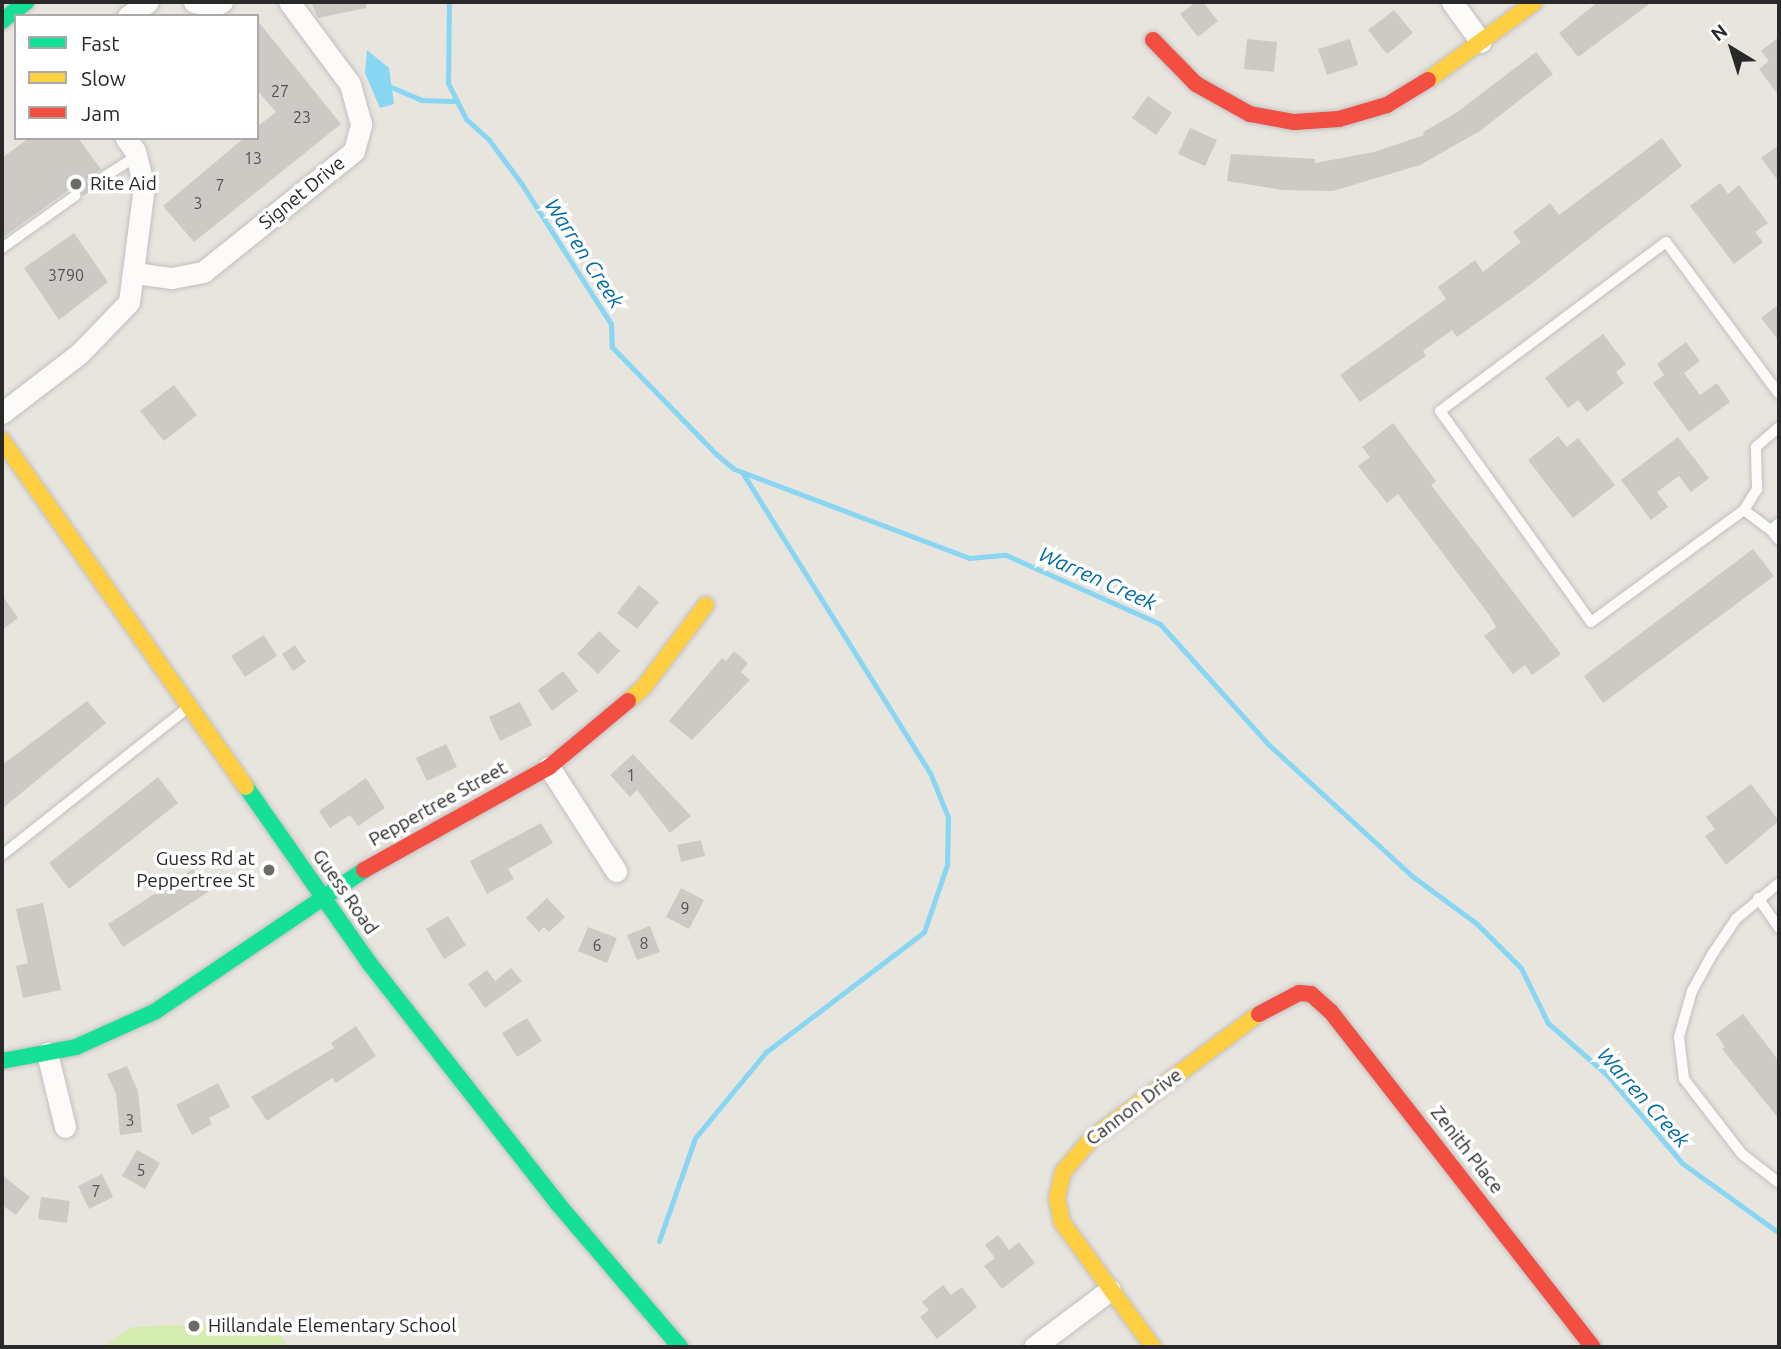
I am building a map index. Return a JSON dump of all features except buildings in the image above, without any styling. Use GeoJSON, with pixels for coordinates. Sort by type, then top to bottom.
{"type":"FeatureCollection","features":[{"type":"Feature","properties":{"kind":"street"},"geometry":{"type":"LineString","coordinates":[[2,21],[26,2]]}},
{"type":"Feature","properties":{"kind":"street"},"geometry":{"type":"LineString","coordinates":[[131,14],[148,2]]}},
{"type":"Feature","properties":{"kind":"street","name":"Signet Drive"},"geometry":{"type":"LineString","coordinates":[[135,273],[172,278],[203,271],[354,151],[361,124],[350,84],[289,2]]}},
{"type":"Feature","properties":{"kind":"street"},"geometry":{"type":"LineString","coordinates":[[1451,2],[1480,42]]}},
{"type":"Feature","properties":{"kind":"street"},"geometry":{"type":"LineString","coordinates":[[1153,40],[1173,65],[1222,100],[1250,114],[1294,122],[1339,119],[1387,105],[1535,2]]}},
{"type":"Feature","properties":{"kind":"street"},"geometry":{"type":"LineString","coordinates":[[2,413],[79,354],[124,311],[132,294],[145,187],[131,147]]}},
{"type":"Feature","properties":{"kind":"street","name":"Guess Road"},"geometry":{"type":"LineString","coordinates":[[2,440],[191,705],[323,899],[439,1056],[680,1347]]}},
{"type":"Feature","properties":{"kind":"street","name":"Peppertree Street"},"geometry":{"type":"LineString","coordinates":[[2,1061],[76,1047],[156,1012],[410,840],[549,767],[643,688],[706,605]]}},
{"type":"Feature","properties":{"kind":"street"},"geometry":{"type":"LineString","coordinates":[[549,767],[616,871]]}},
{"type":"Feature","properties":{"kind":"street","name":"Cannon Drive"},"geometry":{"type":"LineString","coordinates":[[1153,1347],[1062,1222],[1059,1183],[1071,1157],[1260,1013],[1298,993]]}},
{"type":"Feature","properties":{"kind":"street","name":"Zenith Place"},"geometry":{"type":"LineString","coordinates":[[1298,993],[1311,994],[1331,1012],[1593,1347]]}},
{"type":"Feature","properties":{"kind":"street"},"geometry":{"type":"LineString","coordinates":[[47,1054],[65,1127]]}},
{"type":"Feature","properties":{"kind":"street"},"geometry":{"type":"LineString","coordinates":[[1034,1347],[1110,1290]]}},
{"type":"Feature","properties":{"kind":"lane"},"geometry":{"type":"LineString","coordinates":[[93,184],[131,147]]}},
{"type":"Feature","properties":{"kind":"lane"},"geometry":{"type":"LineString","coordinates":[[2,248],[75,196]]}},
{"type":"Feature","properties":{"kind":"lane"},"geometry":{"type":"LineString","coordinates":[[1779,394],[1666,242],[1440,411],[1591,622],[1744,510],[1756,489],[1756,447],[1779,427]]}},
{"type":"Feature","properties":{"kind":"lane"},"geometry":{"type":"LineString","coordinates":[[1744,510],[1775,526],[1779,540]]}},
{"type":"Feature","properties":{"kind":"lane"},"geometry":{"type":"LineString","coordinates":[[2,855],[191,705]]}},
{"type":"Feature","properties":{"kind":"lane"},"geometry":{"type":"LineString","coordinates":[[1779,883],[1736,919],[1692,991],[1679,1037],[1681,1066],[1685,1079],[1742,1154],[1779,1183]]}},
{"type":"Feature","properties":{"kind":"lane"},"geometry":{"type":"LineString","coordinates":[[1758,898],[1779,928]]}},
{"type":"Feature","properties":{"kind":"green space"},"geometry":{"type":"Polygon","coordinates":[[[270,1321],[288,1347],[103,1347],[132,1327],[270,1321]]]}},
{"type":"Feature","properties":{"kind":"water"},"geometry":{"type":"Polygon","coordinates":[[[367,50],[389,68],[394,104],[380,108],[365,73],[367,50]]]}},
{"type":"Feature","properties":{"kind":"waterway","name":"Warren Creek"},"geometry":{"type":"LineString","coordinates":[[449,2],[448,83],[466,119],[489,140],[521,183],[611,324],[612,347],[716,454],[734,469],[969,558],[1006,555],[1160,624],[1268,744],[1412,876],[1477,924],[1521,968],[1548,1023],[1606,1074],[1682,1163],[1779,1233]]}},
{"type":"Feature","properties":{"kind":"waterway"},"geometry":{"type":"LineString","coordinates":[[391,87],[421,100],[457,101]]}},
{"type":"Feature","properties":{"kind":"waterway"},"geometry":{"type":"LineString","coordinates":[[659,1241],[695,1138],[766,1052],[924,932],[947,865],[948,817],[930,773],[742,472]]}},
{"type":"Feature","properties":{"kind":"traffic: fast"},"geometry":{"type":"LineString","coordinates":[[2,21],[26,2]]}},
{"type":"Feature","properties":{"kind":"traffic: fast"},"geometry":{"type":"LineString","coordinates":[[246,787],[370,964],[558,1204],[680,1347]]}},
{"type":"Feature","properties":{"kind":"traffic: fast"},"geometry":{"type":"LineString","coordinates":[[2,1061],[76,1047],[156,1011],[364,870]]}},
{"type":"Feature","properties":{"kind":"traffic: slow"},"geometry":{"type":"LineString","coordinates":[[1428,80],[1535,2]]}},
{"type":"Feature","properties":{"kind":"traffic: slow"},"geometry":{"type":"LineString","coordinates":[[2,440],[246,787]]}},
{"type":"Feature","properties":{"kind":"traffic: slow"},"geometry":{"type":"LineString","coordinates":[[628,701],[643,688],[706,605]]}},
{"type":"Feature","properties":{"kind":"traffic: slow"},"geometry":{"type":"LineString","coordinates":[[1153,1347],[1062,1222],[1057,1198],[1063,1172],[1091,1139],[1259,1014]]}},
{"type":"Feature","properties":{"kind":"traffic: jam"},"geometry":{"type":"LineString","coordinates":[[1153,40],[1196,84],[1250,114],[1294,122],[1339,119],[1387,105],[1428,80]]}},
{"type":"Feature","properties":{"kind":"traffic: jam"},"geometry":{"type":"LineString","coordinates":[[364,870],[549,767],[628,701]]}},
{"type":"Feature","properties":{"kind":"traffic: jam"},"geometry":{"type":"LineString","coordinates":[[1259,1014],[1299,993],[1311,994],[1331,1012],[1593,1347]]}},
{"type":"Feature","properties":{"kind":"place","name":"Rite Aid"},"geometry":{"type":"Point","coordinates":[76,184]}},
{"type":"Feature","properties":{"kind":"place","name":"Guess Rd at Peppertree St"},"geometry":{"type":"Point","coordinates":[269,870]}},
{"type":"Feature","properties":{"kind":"place","name":"Hillandale Elementary School"},"geometry":{"type":"Point","coordinates":[194,1326]}}]}
